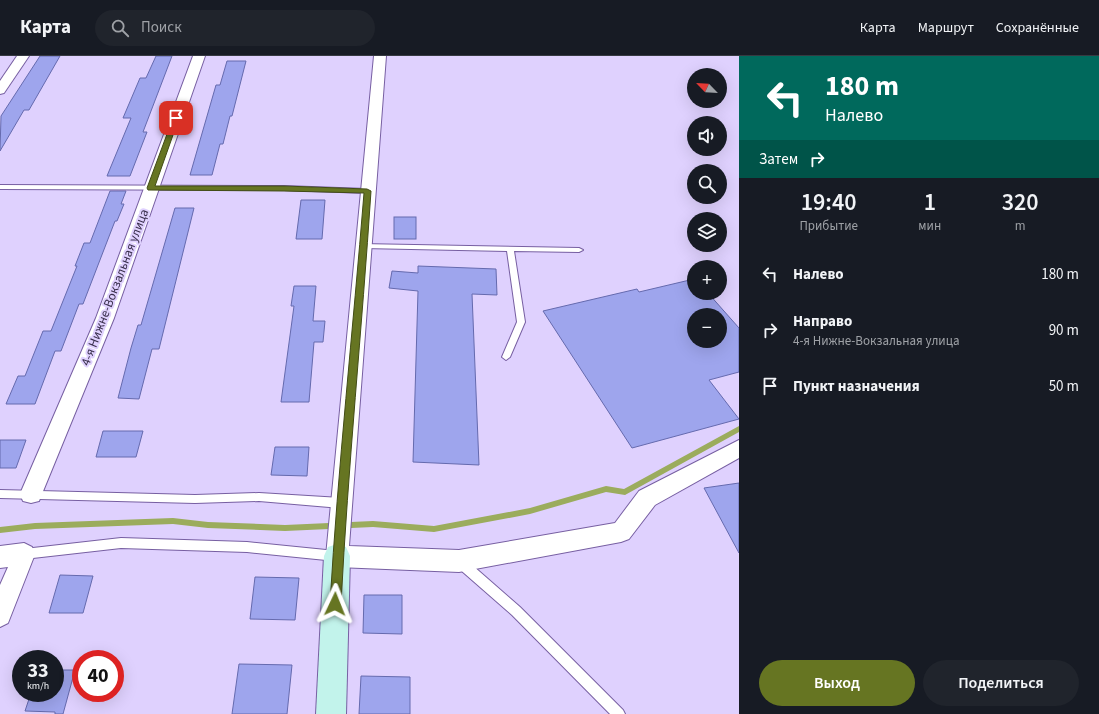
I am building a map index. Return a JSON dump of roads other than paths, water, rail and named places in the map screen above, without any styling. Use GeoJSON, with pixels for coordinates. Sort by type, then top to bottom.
{"type":"FeatureCollection","features":[{"type":"Feature","properties":{"kind":"street"},"geometry":{"type":"LineString","coordinates":[[0,90],[22,56]]}},
{"type":"Feature","properties":{"kind":"street","name":"4-я Нижне-Вокзальная улица"},"geometry":{"type":"LineString","coordinates":[[31,494],[105,318],[199,56]]}},
{"type":"Feature","properties":{"kind":"street"},"geometry":{"type":"LineString","coordinates":[[332,714],[337,556],[357,335],[367,191],[380,56]]}},
{"type":"Feature","properties":{"kind":"street"},"geometry":{"type":"LineString","coordinates":[[337,556],[459,561],[621,532],[647,498],[739,448]]}},
{"type":"Feature","properties":{"kind":"street"},"geometry":{"type":"LineString","coordinates":[[0,557],[24,554],[0,615]]}},
{"type":"Feature","properties":{"kind":"lane"},"geometry":{"type":"LineString","coordinates":[[0,187],[284,188],[367,191]]}},
{"type":"Feature","properties":{"kind":"lane"},"geometry":{"type":"LineString","coordinates":[[363,246],[579,250]]}},
{"type":"Feature","properties":{"kind":"lane"},"geometry":{"type":"LineString","coordinates":[[506,357],[521,322],[510,249]]}},
{"type":"Feature","properties":{"kind":"lane"},"geometry":{"type":"LineString","coordinates":[[0,494],[195,499],[259,497],[341,503]]}},
{"type":"Feature","properties":{"kind":"lane"},"geometry":{"type":"LineString","coordinates":[[24,554],[120,543],[246,547],[337,556]]}},
{"type":"Feature","properties":{"kind":"lane"},"geometry":{"type":"LineString","coordinates":[[459,561],[516,611],[619,714]]}},
{"type":"Feature","properties":{"kind":"waterway"},"geometry":{"type":"LineString","coordinates":[[0,530],[35,526],[173,521],[208,525],[285,528],[373,524],[434,529],[530,511],[606,489],[625,492],[739,429]]}}]}
